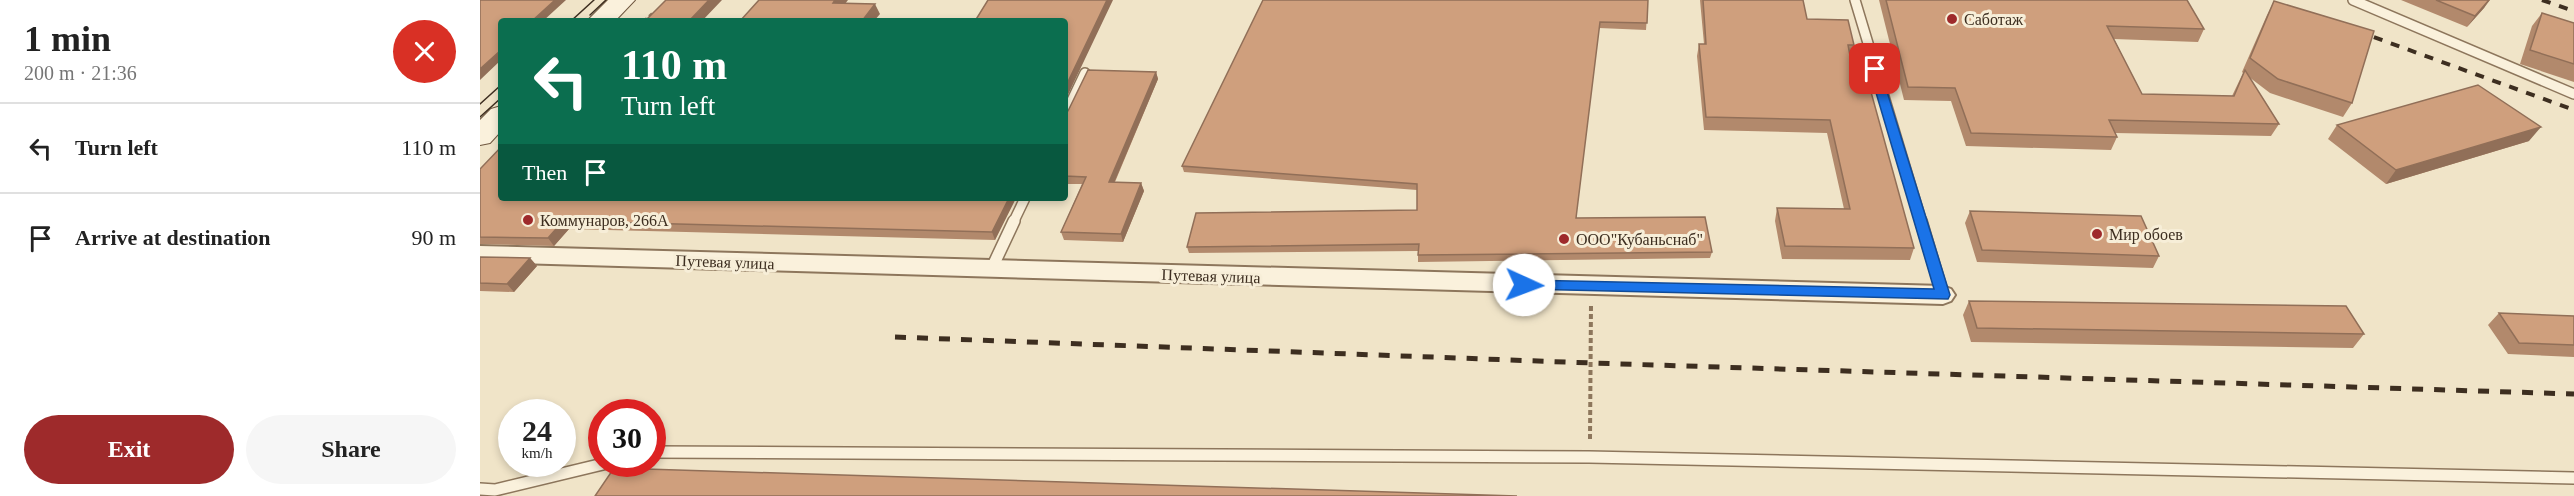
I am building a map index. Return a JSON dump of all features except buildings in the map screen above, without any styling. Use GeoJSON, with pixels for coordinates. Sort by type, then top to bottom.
{"type":"FeatureCollection","features":[{"type":"Feature","properties":{"kind":"main road"},"geometry":{"type":"LineString","coordinates":[[603,18],[622,0]]}},
{"type":"Feature","properties":{"kind":"main road"},"geometry":{"type":"LineString","coordinates":[[480,136],[498,118]]}},
{"type":"Feature","properties":{"kind":"street","name":"Путевая улица"},"geometry":{"type":"LineString","coordinates":[[480,254],[1593,287],[1943,295]]}},
{"type":"Feature","properties":{"kind":"lane"},"geometry":{"type":"LineString","coordinates":[[1855,0],[1943,295]]}},
{"type":"Feature","properties":{"kind":"lane"},"geometry":{"type":"LineString","coordinates":[[2353,0],[2477,55],[2574,94]]}},
{"type":"Feature","properties":{"kind":"lane"},"geometry":{"type":"LineString","coordinates":[[1068,109],[1085,74]]}},
{"type":"Feature","properties":{"kind":"lane"},"geometry":{"type":"LineString","coordinates":[[991,270],[1024,201]]}},
{"type":"Feature","properties":{"kind":"lane"},"geometry":{"type":"LineString","coordinates":[[666,452],[1589,457],[2574,478]]}},
{"type":"Feature","properties":{"kind":"lane"},"geometry":{"type":"LineString","coordinates":[[480,489],[495,490],[588,468]]}},
{"type":"Feature","properties":{"kind":"path"},"geometry":{"type":"LineString","coordinates":[[647,18],[659,7]]}},
{"type":"Feature","properties":{"kind":"path"},"geometry":{"type":"LineString","coordinates":[[1589,457],[1593,287]]}},
{"type":"Feature","properties":{"kind":"tram line"},"geometry":{"type":"LineString","coordinates":[[574,18],[594,0]]}},
{"type":"Feature","properties":{"kind":"tram line"},"geometry":{"type":"LineString","coordinates":[[590,15],[606,0]]}},
{"type":"Feature","properties":{"kind":"tram line"},"geometry":{"type":"LineString","coordinates":[[480,104],[498,88]]}},
{"type":"Feature","properties":{"kind":"tram line"},"geometry":{"type":"LineString","coordinates":[[480,117],[498,101]]}},
{"type":"Feature","properties":{"kind":"railway"},"geometry":{"type":"LineString","coordinates":[[2542,0],[2574,11]]}},
{"type":"Feature","properties":{"kind":"railway"},"geometry":{"type":"LineString","coordinates":[[2357,31],[2574,110]]}},
{"type":"Feature","properties":{"kind":"railway"},"geometry":{"type":"LineString","coordinates":[[895,337],[1591,363],[2574,394]]}},
{"type":"Feature","properties":{"kind":"place","name":"Саботаж"},"geometry":{"type":"Point","coordinates":[1952,19]}},
{"type":"Feature","properties":{"kind":"place","name":"Коммунаров, 266А"},"geometry":{"type":"Point","coordinates":[528,220]}},
{"type":"Feature","properties":{"kind":"place","name":"Мир обоев"},"geometry":{"type":"Point","coordinates":[2097,234]}},
{"type":"Feature","properties":{"kind":"place","name":"ООО\"Кубаньснаб\""},"geometry":{"type":"Point","coordinates":[1564,239]}},
{"type":"Feature","properties":{"kind":"route"},"geometry":{"type":"LineString","coordinates":[[1524,285],[1943,295],[1875,69]]}}]}
